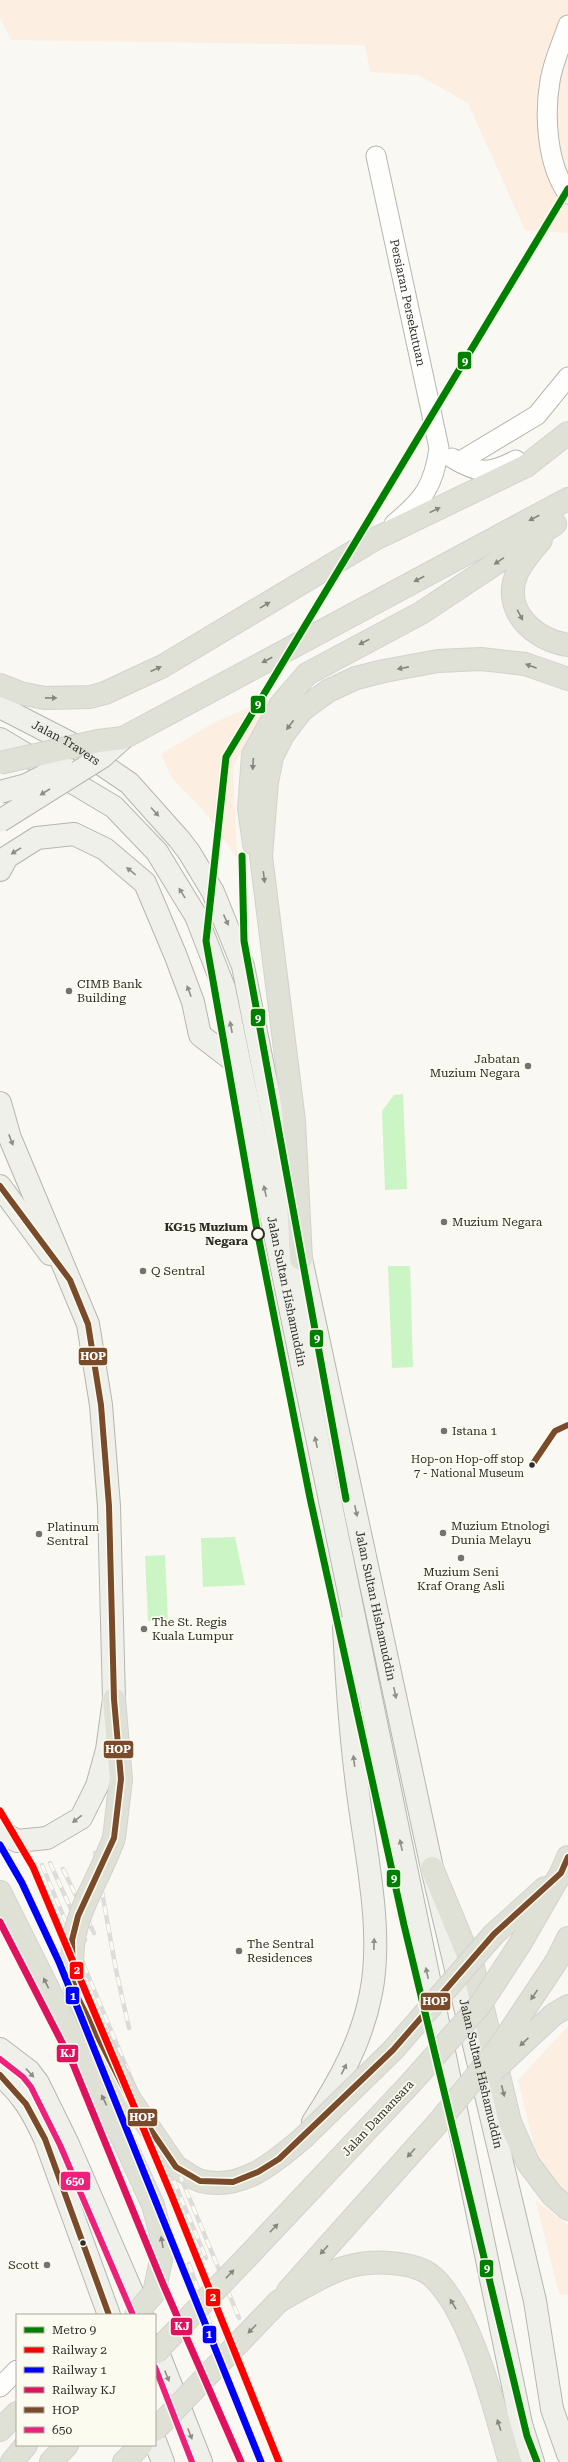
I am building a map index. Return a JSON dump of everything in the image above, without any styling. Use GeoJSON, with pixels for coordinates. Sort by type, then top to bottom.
{"type":"FeatureCollection","features":[{"type":"Feature","properties":{"kind":"main road"},"geometry":{"type":"LineString","coordinates":[[0,685],[20,693],[52,698],[90,697],[120,686],[163,666],[375,539],[526,466],[562,438]]}},
{"type":"Feature","properties":{"kind":"main road"},"geometry":{"type":"LineString","coordinates":[[0,792],[26,785],[123,738],[568,499]]}},
{"type":"Feature","properties":{"kind":"main road"},"geometry":{"type":"LineString","coordinates":[[561,518],[528,555],[517,574],[514,596],[518,612],[528,627],[541,637],[555,643],[568,645]]}},
{"type":"Feature","properties":{"kind":"main road"},"geometry":{"type":"LineString","coordinates":[[261,856],[254,844],[249,809],[253,755],[282,704],[307,674],[420,613],[561,518]]}},
{"type":"Feature","properties":{"kind":"main road"},"geometry":{"type":"LineString","coordinates":[[301,1259],[294,1121],[261,856],[267,782],[272,758],[283,735],[302,710],[328,691],[356,678],[438,661],[481,659],[525,664],[568,679]]}},
{"type":"Feature","properties":{"kind":"main road"},"geometry":{"type":"LineString","coordinates":[[0,670],[31,681],[69,685],[120,686]]}},
{"type":"Feature","properties":{"kind":"main road","name":"Jalan Travers"},"geometry":{"type":"LineString","coordinates":[[0,707],[70,743],[129,783]]}},
{"type":"Feature","properties":{"kind":"main road"},"geometry":{"type":"LineString","coordinates":[[0,763],[98,741],[123,738]]}},
{"type":"Feature","properties":{"kind":"main road"},"geometry":{"type":"LineString","coordinates":[[0,821],[102,757],[123,738]]}},
{"type":"Feature","properties":{"kind":"main road","name":"Jalan Sultan Hishamuddin"},"geometry":{"type":"LineString","coordinates":[[0,739],[114,807],[157,852],[196,916],[224,988],[340,1558],[521,2424],[533,2462]]}},
{"type":"Feature","properties":{"kind":"main road","name":"Jalan Sultan Hishamuddin"},"geometry":{"type":"LineString","coordinates":[[129,783],[182,843],[213,892],[231,931],[244,966],[301,1259],[432,1868],[535,2302],[552,2409],[568,2454]]}},
{"type":"Feature","properties":{"kind":"main road"},"geometry":{"type":"LineString","coordinates":[[0,870],[7,857],[37,838],[74,834],[99,846],[145,883],[175,954],[193,1002],[200,1035],[239,1066]]}},
{"type":"Feature","properties":{"kind":"main road"},"geometry":{"type":"LineString","coordinates":[[0,1103],[10,1138],[88,1324],[101,1406],[109,1506],[114,1699],[121,1779],[114,1838],[78,1916],[72,1940],[72,1962],[77,1996],[129,2098],[176,2167],[200,2181],[233,2182],[258,2172],[279,2159],[393,2050],[494,1934],[565,1865]]}},
{"type":"Feature","properties":{"kind":"main road"},"geometry":{"type":"LineString","coordinates":[[0,1186],[70,1280]]}},
{"type":"Feature","properties":{"kind":"main road"},"geometry":{"type":"LineString","coordinates":[[302,2138],[336,2086],[358,2041],[371,1992],[374,1955],[371,1887],[349,1727],[340,1558]]}},
{"type":"Feature","properties":{"kind":"main road"},"geometry":{"type":"LineString","coordinates":[[0,1832],[17,1841],[47,1838],[81,1818],[97,1786],[107,1750],[114,1699]]}},
{"type":"Feature","properties":{"kind":"main road","name":"Jalan Damansara"},"geometry":{"type":"LineString","coordinates":[[156,2352],[410,2084],[480,2005],[520,1944],[565,1865]]}},
{"type":"Feature","properties":{"kind":"main road"},"geometry":{"type":"LineString","coordinates":[[432,1868],[473,1967],[510,2122],[528,2163],[552,2195],[568,2209]]}},
{"type":"Feature","properties":{"kind":"main road"},"geometry":{"type":"LineString","coordinates":[[0,1892],[121,2135],[153,2205],[164,2246],[154,2293],[137,2314]]}},
{"type":"Feature","properties":{"kind":"main road"},"geometry":{"type":"LineString","coordinates":[[156,2429],[279,2301],[437,2124],[498,2049],[556,1962],[568,1938]]}},
{"type":"Feature","properties":{"kind":"main road"},"geometry":{"type":"LineString","coordinates":[[437,2124],[560,2011]]}},
{"type":"Feature","properties":{"kind":"main road"},"geometry":{"type":"LineString","coordinates":[[0,2048],[29,2071],[38,2083],[67,2142],[142,2314]]}},
{"type":"Feature","properties":{"kind":"main road"},"geometry":{"type":"LineString","coordinates":[[0,2075],[21,2095],[33,2113],[45,2138],[109,2314]]}},
{"type":"Feature","properties":{"kind":"main road"},"geometry":{"type":"LineString","coordinates":[[279,2301],[346,2267],[363,2263],[386,2262],[413,2266],[434,2277],[467,2327],[510,2462]]}},
{"type":"Feature","properties":{"kind":"main road"},"geometry":{"type":"LineString","coordinates":[[156,2348],[201,2462]]}},
{"type":"Feature","properties":{"kind":"main road"},"geometry":{"type":"LineString","coordinates":[[0,2430],[16,2414]]}},
{"type":"Feature","properties":{"kind":"main road"},"geometry":{"type":"LineString","coordinates":[[156,2444],[163,2462]]}},
{"type":"Feature","properties":{"kind":"main road"},"geometry":{"type":"LineString","coordinates":[[12,2462],[25,2446]]}},
{"type":"Feature","properties":{"kind":"main road"},"geometry":{"type":"LineString","coordinates":[[51,2462],[66,2446]]}},
{"type":"Feature","properties":{"kind":"main road"},"geometry":{"type":"LineString","coordinates":[[124,2462],[140,2446]]}},
{"type":"Feature","properties":{"kind":"street"},"geometry":{"type":"LineString","coordinates":[[568,25],[550,81],[547,123],[561,185],[568,194]]}},
{"type":"Feature","properties":{"kind":"street","name":"Persiaran Persekutuan"},"geometry":{"type":"LineString","coordinates":[[375,539],[417,505],[429,486],[437,467],[439,448],[376,156]]}},
{"type":"Feature","properties":{"kind":"street"},"geometry":{"type":"LineString","coordinates":[[459,462],[537,415],[568,377]]}},
{"type":"Feature","properties":{"kind":"street"},"geometry":{"type":"LineString","coordinates":[[439,448],[459,462],[475,469],[495,471],[562,438]]}},
{"type":"Feature","properties":{"kind":"street"},"geometry":{"type":"LineString","coordinates":[[0,2387],[16,2371]]}},
{"type":"Feature","properties":{"kind":"shaded area"},"geometry":{"type":"Polygon","coordinates":[[[0,0],[568,0],[568,233],[525,230],[468,103],[418,75],[370,72],[365,45],[11,40],[0,18],[0,0]]]}},
{"type":"Feature","properties":{"kind":"shaded area"},"geometry":{"type":"Polygon","coordinates":[[[271,698],[233,767],[237,858],[204,811],[172,778],[161,754],[213,723],[271,698]]]}},
{"type":"Feature","properties":{"kind":"shaded area"},"geometry":{"type":"Polygon","coordinates":[[[403,1094],[407,1189],[385,1190],[382,1111],[394,1095],[403,1094]]]}},
{"type":"Feature","properties":{"kind":"shaded area"},"geometry":{"type":"Polygon","coordinates":[[[388,1266],[410,1266],[413,1367],[392,1368],[388,1266]]]}},
{"type":"Feature","properties":{"kind":"shaded area"},"geometry":{"type":"Polygon","coordinates":[[[235,1537],[245,1585],[203,1587],[201,1538],[235,1537]]]}},
{"type":"Feature","properties":{"kind":"shaded area"},"geometry":{"type":"Polygon","coordinates":[[[165,1555],[168,1621],[148,1621],[145,1556],[165,1555]]]}},
{"type":"Feature","properties":{"kind":"shaded area"},"geometry":{"type":"Polygon","coordinates":[[[568,2026],[568,2198],[538,2162],[518,2080],[568,2026]]]}},
{"type":"Feature","properties":{"kind":"shaded area"},"geometry":{"type":"Polygon","coordinates":[[[536,2201],[568,2225],[568,2295],[559,2294],[536,2201]]]}},
{"type":"Feature","properties":{"kind":"railway"},"geometry":{"type":"LineString","coordinates":[[95,1853],[116,1970],[129,2028]]}},
{"type":"Feature","properties":{"kind":"railway"},"geometry":{"type":"LineString","coordinates":[[50,1863],[85,1940]]}},
{"type":"Feature","properties":{"kind":"railway"},"geometry":{"type":"LineString","coordinates":[[42,1865],[206,2258]]}},
{"type":"Feature","properties":{"kind":"railway"},"geometry":{"type":"LineString","coordinates":[[63,1869],[94,1933]]}},
{"type":"Feature","properties":{"kind":"railway"},"geometry":{"type":"LineString","coordinates":[[179,2173],[239,2318]]}},
{"type":"Feature","properties":{"kind":"railway"},"geometry":{"type":"LineString","coordinates":[[189,2264],[259,2462]]}},
{"type":"Feature","properties":{"kind":"metro line","name":"9"},"geometry":{"type":"LineString","coordinates":[[537,2462],[527,2436],[404,1925],[310,1498],[257,1230],[206,941],[226,757],[568,189]]}},
{"type":"Feature","properties":{"kind":"metro line","name":"9"},"geometry":{"type":"LineString","coordinates":[[242,856],[244,941],[346,1499]]}},
{"type":"Feature","properties":{"kind":"rail line","name":"2"},"geometry":{"type":"LineString","coordinates":[[0,1811],[33,1867],[171,2194],[279,2462]]}},
{"type":"Feature","properties":{"kind":"rail line","name":"1"},"geometry":{"type":"LineString","coordinates":[[0,1845],[22,1883],[59,1962],[261,2462]]}},
{"type":"Feature","properties":{"kind":"rail line","name":"KJ"},"geometry":{"type":"LineString","coordinates":[[0,1922],[73,2064],[163,2284],[241,2462]]}},
{"type":"Feature","properties":{"kind":"transit line","name":"HOP"},"geometry":{"type":"LineString","coordinates":[[0,1186],[70,1280],[88,1324],[101,1405],[109,1506],[114,1699],[121,1779],[114,1838],[78,1916],[72,1940],[73,1980],[77,1996],[129,2098],[176,2167],[200,2181],[233,2182],[258,2172],[279,2159],[393,2050],[494,1934],[561,1873],[568,1857]]}},
{"type":"Feature","properties":{"kind":"transit line","name":"HOP"},"geometry":{"type":"LineString","coordinates":[[532,1465],[555,1431],[568,1425]]}},
{"type":"Feature","properties":{"kind":"transit line","name":"650"},"geometry":{"type":"LineString","coordinates":[[0,2059],[23,2077],[31,2087],[60,2145],[133,2314]]}},
{"type":"Feature","properties":{"kind":"transit line","name":"HOP"},"geometry":{"type":"LineString","coordinates":[[0,2075],[26,2104],[45,2139],[109,2314]]}},
{"type":"Feature","properties":{"kind":"transit line","name":"650"},"geometry":{"type":"LineString","coordinates":[[156,2370],[192,2462]]}},
{"type":"Feature","properties":{"kind":"place","name":"CIMB Bank Building"},"geometry":{"type":"Point","coordinates":[69,991]}},
{"type":"Feature","properties":{"kind":"place","name":"Jabatan Muzium Negara"},"geometry":{"type":"Point","coordinates":[528,1066]}},
{"type":"Feature","properties":{"kind":"place","name":"Muzium Negara"},"geometry":{"type":"Point","coordinates":[444,1222]}},
{"type":"Feature","properties":{"kind":"place","name":"KG15 Muzium Negara"},"geometry":{"type":"Point","coordinates":[258,1234]}},
{"type":"Feature","properties":{"kind":"place","name":"Q Sentral"},"geometry":{"type":"Point","coordinates":[143,1271]}},
{"type":"Feature","properties":{"kind":"place","name":"Istana 1"},"geometry":{"type":"Point","coordinates":[444,1431]}},
{"type":"Feature","properties":{"kind":"place","name":"Hop-on Hop-off stop 7 - National Museum"},"geometry":{"type":"Point","coordinates":[532,1465]}},
{"type":"Feature","properties":{"kind":"place","name":"Muzium Etnologi Dunia Melayu"},"geometry":{"type":"Point","coordinates":[443,1533]}},
{"type":"Feature","properties":{"kind":"place","name":"Platinum Sentral"},"geometry":{"type":"Point","coordinates":[39,1534]}},
{"type":"Feature","properties":{"kind":"place","name":"Muzium Seni Kraf Orang Asli"},"geometry":{"type":"Point","coordinates":[461,1558]}},
{"type":"Feature","properties":{"kind":"place","name":"The St. Regis Kuala Lumpur"},"geometry":{"type":"Point","coordinates":[144,1629]}},
{"type":"Feature","properties":{"kind":"place","name":"The Sentral Residences"},"geometry":{"type":"Point","coordinates":[239,1951]}},
{"type":"Feature","properties":{"kind":"place","name":"Scott"},"geometry":{"type":"Point","coordinates":[47,2265]}}]}
